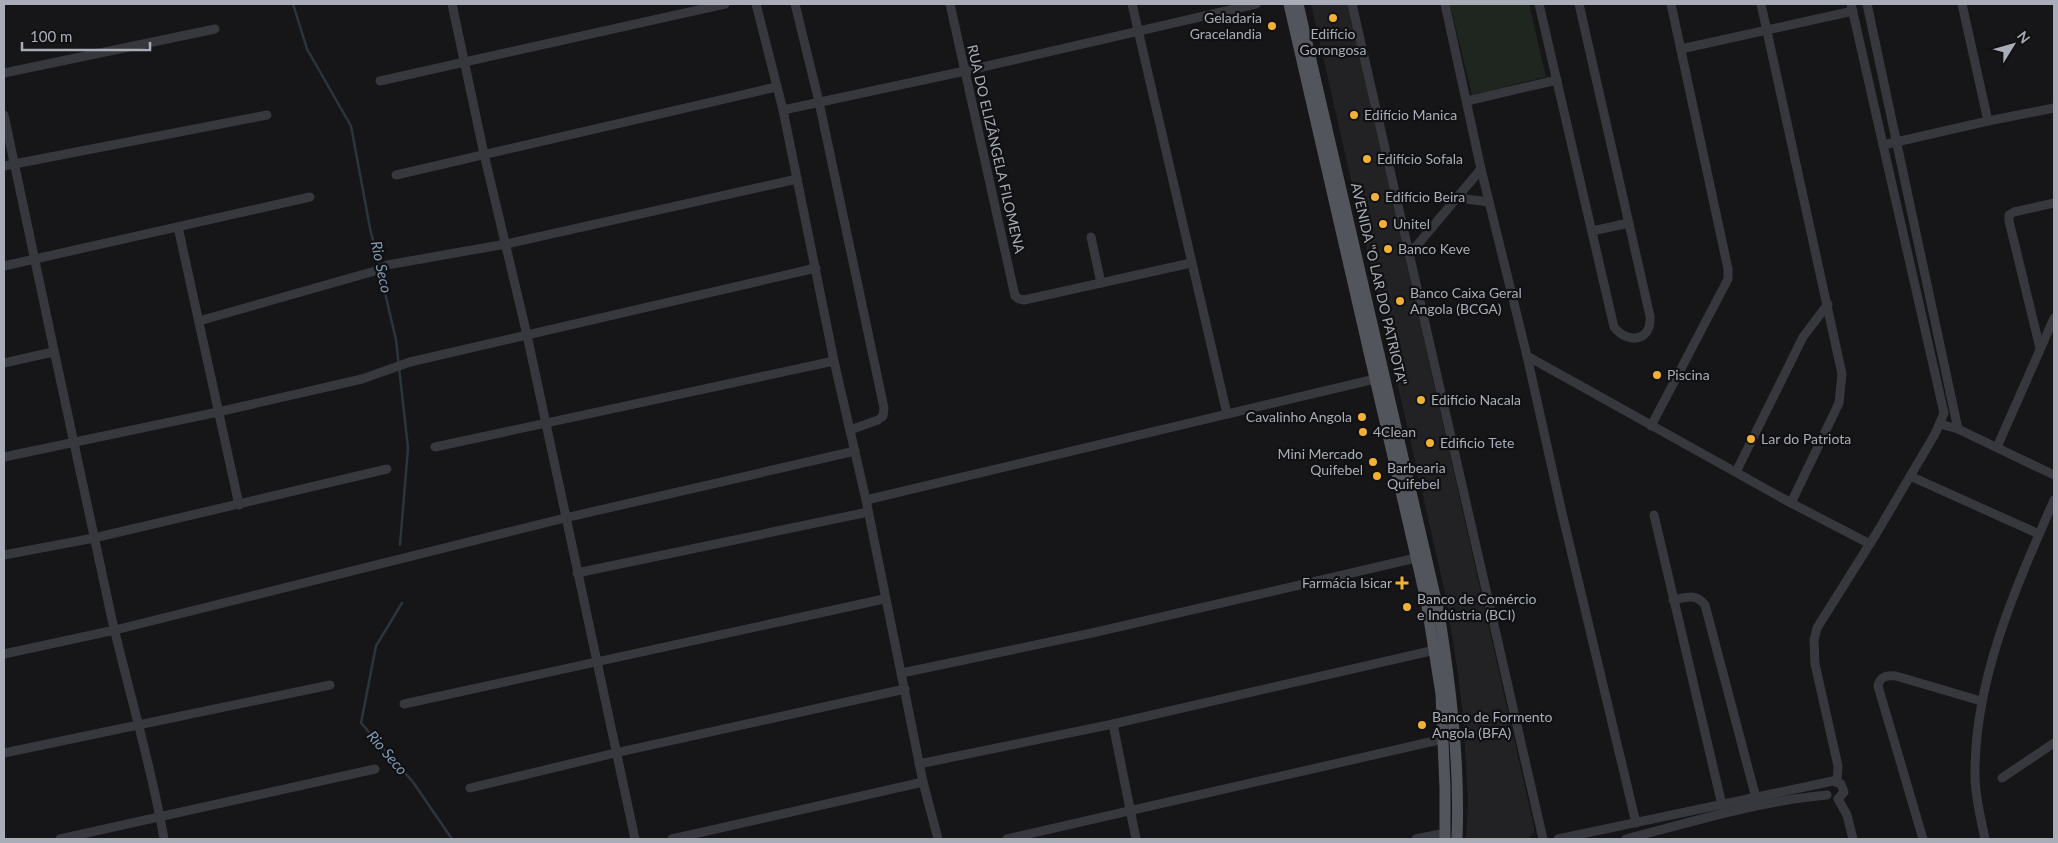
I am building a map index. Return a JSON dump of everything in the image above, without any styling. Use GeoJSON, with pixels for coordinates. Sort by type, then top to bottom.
{"type":"FeatureCollection","features":[{"type":"Feature","properties":{"kind":"main road","name":"AVENIDA \"O LAR DO PATRIOTA\""},"geometry":{"type":"LineString","coordinates":[[1289,4],[1416,558],[1435,650],[1441,694],[1445,836]]}},
{"type":"Feature","properties":{"kind":"main road","name":"AVENIDA \"O LAR DO PATRIOTA\""},"geometry":{"type":"LineString","coordinates":[[1298,4],[1439,613],[1453,716],[1457,771],[1457,839]]}},
{"type":"Feature","properties":{"kind":"street"},"geometry":{"type":"LineString","coordinates":[[452,4],[484,154],[527,335],[635,839]]}},
{"type":"Feature","properties":{"kind":"street"},"geometry":{"type":"LineString","coordinates":[[380,81],[725,4]]}},
{"type":"Feature","properties":{"kind":"street"},"geometry":{"type":"LineString","coordinates":[[756,4],[783,110],[834,361],[866,500],[884,599],[902,673],[919,764],[938,839]]}},
{"type":"Feature","properties":{"kind":"street"},"geometry":{"type":"LineString","coordinates":[[795,4],[819,102],[884,408],[883,416],[878,420],[850,430]]}},
{"type":"Feature","properties":{"kind":"street","name":"RUA DO ELIZÂNGELA FILOMENA"},"geometry":{"type":"LineString","coordinates":[[950,4],[1015,296],[1019,300],[1024,300],[1101,283]]}},
{"type":"Feature","properties":{"kind":"street"},"geometry":{"type":"LineString","coordinates":[[1132,4],[1227,414]]}},
{"type":"Feature","properties":{"kind":"street"},"geometry":{"type":"LineString","coordinates":[[783,110],[965,71],[1256,4]]}},
{"type":"Feature","properties":{"kind":"street"},"geometry":{"type":"LineString","coordinates":[[1352,4],[1543,839]]}},
{"type":"Feature","properties":{"kind":"street"},"geometry":{"type":"LineString","coordinates":[[1445,4],[1481,169],[1527,356],[1562,513],[1636,823]]}},
{"type":"Feature","properties":{"kind":"street"},"geometry":{"type":"LineString","coordinates":[[1539,4],[1614,327],[1622,336],[1634,339],[1645,334],[1651,322],[1579,4]]}},
{"type":"Feature","properties":{"kind":"street"},"geometry":{"type":"LineString","coordinates":[[1651,426],[1728,279],[1728,269],[1671,4]]}},
{"type":"Feature","properties":{"kind":"street"},"geometry":{"type":"LineString","coordinates":[[1761,4],[1842,374],[1839,402],[1791,502]]}},
{"type":"Feature","properties":{"kind":"street"},"geometry":{"type":"LineString","coordinates":[[1867,4],[1958,429]]}},
{"type":"Feature","properties":{"kind":"street"},"geometry":{"type":"LineString","coordinates":[[1962,4],[1988,121]]}},
{"type":"Feature","properties":{"kind":"street"},"geometry":{"type":"LineString","coordinates":[[1681,49],[1767,31],[1852,8],[1944,413],[1940,424],[1870,544],[1817,628],[1814,640],[1814,664],[1838,766],[1833,782],[1826,787],[1827,795]]}},
{"type":"Feature","properties":{"kind":"street"},"geometry":{"type":"LineString","coordinates":[[4,73],[215,29]]}},
{"type":"Feature","properties":{"kind":"street"},"geometry":{"type":"LineString","coordinates":[[1466,101],[1557,80]]}},
{"type":"Feature","properties":{"kind":"street"},"geometry":{"type":"LineString","coordinates":[[396,175],[776,87]]}},
{"type":"Feature","properties":{"kind":"street"},"geometry":{"type":"LineString","coordinates":[[1883,145],[2054,108]]}},
{"type":"Feature","properties":{"kind":"street"},"geometry":{"type":"LineString","coordinates":[[4,115],[33,260],[114,630],[139,724],[164,839]]}},
{"type":"Feature","properties":{"kind":"street"},"geometry":{"type":"LineString","coordinates":[[4,166],[267,115]]}},
{"type":"Feature","properties":{"kind":"street"},"geometry":{"type":"LineString","coordinates":[[1409,255],[1481,169]]}},
{"type":"Feature","properties":{"kind":"street"},"geometry":{"type":"LineString","coordinates":[[199,321],[375,272],[388,265],[506,244],[797,179]]}},
{"type":"Feature","properties":{"kind":"street"},"geometry":{"type":"LineString","coordinates":[[4,266],[310,197]]}},
{"type":"Feature","properties":{"kind":"street"},"geometry":{"type":"LineString","coordinates":[[1458,198],[1489,202]]}},
{"type":"Feature","properties":{"kind":"street"},"geometry":{"type":"LineString","coordinates":[[2040,348],[2008,221],[2009,215],[2014,212],[2054,203]]}},
{"type":"Feature","properties":{"kind":"street"},"geometry":{"type":"LineString","coordinates":[[1592,231],[1629,223]]}},
{"type":"Feature","properties":{"kind":"street"},"geometry":{"type":"LineString","coordinates":[[178,227],[239,505]]}},
{"type":"Feature","properties":{"kind":"street"},"geometry":{"type":"LineString","coordinates":[[1091,237],[1101,283],[1191,262]]}},
{"type":"Feature","properties":{"kind":"street"},"geometry":{"type":"LineString","coordinates":[[4,457],[218,412],[362,379],[410,362],[816,268]]}},
{"type":"Feature","properties":{"kind":"street"},"geometry":{"type":"LineString","coordinates":[[1736,472],[1803,337],[1828,304]]}},
{"type":"Feature","properties":{"kind":"street"},"geometry":{"type":"LineString","coordinates":[[1997,448],[2054,318]]}},
{"type":"Feature","properties":{"kind":"street"},"geometry":{"type":"LineString","coordinates":[[4,363],[53,352]]}},
{"type":"Feature","properties":{"kind":"street"},"geometry":{"type":"LineString","coordinates":[[1527,356],[1651,426],[1870,544]]}},
{"type":"Feature","properties":{"kind":"street"},"geometry":{"type":"LineString","coordinates":[[435,447],[834,361]]}},
{"type":"Feature","properties":{"kind":"street"},"geometry":{"type":"LineString","coordinates":[[866,500],[1375,379]]}},
{"type":"Feature","properties":{"kind":"street"},"geometry":{"type":"LineString","coordinates":[[1940,424],[1958,429],[2054,475]]}},
{"type":"Feature","properties":{"kind":"street"},"geometry":{"type":"LineString","coordinates":[[4,654],[114,630],[565,518],[855,451]]}},
{"type":"Feature","properties":{"kind":"street"},"geometry":{"type":"LineString","coordinates":[[4,555],[94,538],[387,469]]}},
{"type":"Feature","properties":{"kind":"street"},"geometry":{"type":"LineString","coordinates":[[1910,476],[2039,534]]}},
{"type":"Feature","properties":{"kind":"street"},"geometry":{"type":"LineString","coordinates":[[1985,839],[1974,777],[1981,701],[2007,614],[2054,500]]}},
{"type":"Feature","properties":{"kind":"street"},"geometry":{"type":"LineString","coordinates":[[577,573],[868,512]]}},
{"type":"Feature","properties":{"kind":"street"},"geometry":{"type":"LineString","coordinates":[[1654,515],[1722,805]]}},
{"type":"Feature","properties":{"kind":"street"},"geometry":{"type":"LineString","coordinates":[[902,673],[1092,633],[1416,558]]}},
{"type":"Feature","properties":{"kind":"street"},"geometry":{"type":"LineString","coordinates":[[1673,600],[1692,596],[1700,598],[1705,605],[1756,798]]}},
{"type":"Feature","properties":{"kind":"street"},"geometry":{"type":"LineString","coordinates":[[404,704],[596,664],[884,599]]}},
{"type":"Feature","properties":{"kind":"street"},"geometry":{"type":"LineString","coordinates":[[919,764],[1114,724],[1435,650]]}},
{"type":"Feature","properties":{"kind":"street"},"geometry":{"type":"LineString","coordinates":[[1923,839],[1878,686],[1879,680],[1884,677],[1896,676],[1981,701]]}},
{"type":"Feature","properties":{"kind":"street"},"geometry":{"type":"LineString","coordinates":[[4,754],[330,685]]}},
{"type":"Feature","properties":{"kind":"street"},"geometry":{"type":"LineString","coordinates":[[470,788],[615,752],[904,689]]}},
{"type":"Feature","properties":{"kind":"street"},"geometry":{"type":"LineString","coordinates":[[1114,724],[1136,839]]}},
{"type":"Feature","properties":{"kind":"street"},"geometry":{"type":"LineString","coordinates":[[1007,839],[1442,739]]}},
{"type":"Feature","properties":{"kind":"street"},"geometry":{"type":"LineString","coordinates":[[2002,778],[2054,743]]}},
{"type":"Feature","properties":{"kind":"street"},"geometry":{"type":"LineString","coordinates":[[60,839],[375,769]]}},
{"type":"Feature","properties":{"kind":"street"},"geometry":{"type":"LineString","coordinates":[[672,839],[923,782]]}},
{"type":"Feature","properties":{"kind":"street"},"geometry":{"type":"LineString","coordinates":[[1558,839],[1833,782],[1844,788],[1844,792],[1838,799]]}},
{"type":"Feature","properties":{"kind":"street"},"geometry":{"type":"LineString","coordinates":[[1626,839],[1641,837],[1754,807],[1807,797],[1827,795],[1830,798],[1838,799]]}},
{"type":"Feature","properties":{"kind":"street"},"geometry":{"type":"LineString","coordinates":[[1838,799],[1847,815],[1853,839]]}},
{"type":"Feature","properties":{"kind":"street"},"geometry":{"type":"LineString","coordinates":[[1416,839],[1445,836]]}},
{"type":"Feature","properties":{"kind":"shaded area"},"geometry":{"type":"Polygon","coordinates":[[[1311,4],[1348,4],[1534,827],[1534,832],[1529,838],[1466,839],[1468,802],[1463,715],[1445,593],[1311,4]]]}},
{"type":"Feature","properties":{"kind":"shaded area"},"geometry":{"type":"Polygon","coordinates":[[[1450,4],[1529,4],[1546,77],[1472,95],[1450,4]]]}},
{"type":"Feature","properties":{"kind":"waterway","name":"Rio Seco"},"geometry":{"type":"LineString","coordinates":[[293,4],[307,49],[351,126],[370,228],[396,340],[408,448],[400,545]]}},
{"type":"Feature","properties":{"kind":"waterway","name":"Rio Seco"},"geometry":{"type":"LineString","coordinates":[[402,603],[376,646],[361,723],[413,782],[452,839]]}},
{"type":"Feature","properties":{"kind":"place","name":"Edifício Gorongosa"},"geometry":{"type":"Point","coordinates":[1333,18]}},
{"type":"Feature","properties":{"kind":"place","name":"Geladaria Gracelandia"},"geometry":{"type":"Point","coordinates":[1272,26]}},
{"type":"Feature","properties":{"kind":"place","name":"Edifício Manica"},"geometry":{"type":"Point","coordinates":[1354,115]}},
{"type":"Feature","properties":{"kind":"place","name":"Edifício Sofala"},"geometry":{"type":"Point","coordinates":[1367,159]}},
{"type":"Feature","properties":{"kind":"place","name":"Edifício Beira"},"geometry":{"type":"Point","coordinates":[1375,197]}},
{"type":"Feature","properties":{"kind":"place","name":"Unitel"},"geometry":{"type":"Point","coordinates":[1383,224]}},
{"type":"Feature","properties":{"kind":"place","name":"Banco Keve"},"geometry":{"type":"Point","coordinates":[1388,249]}},
{"type":"Feature","properties":{"kind":"place","name":"Banco Caixa Geral Angola (BCGA)"},"geometry":{"type":"Point","coordinates":[1400,301]}},
{"type":"Feature","properties":{"kind":"place","name":"Piscina"},"geometry":{"type":"Point","coordinates":[1657,375]}},
{"type":"Feature","properties":{"kind":"place","name":"Edifício Nacala"},"geometry":{"type":"Point","coordinates":[1421,400]}},
{"type":"Feature","properties":{"kind":"place","name":"Cavalinho Angola"},"geometry":{"type":"Point","coordinates":[1362,417]}},
{"type":"Feature","properties":{"kind":"place","name":"4Clean"},"geometry":{"type":"Point","coordinates":[1363,432]}},
{"type":"Feature","properties":{"kind":"place","name":"Lar do Patriota"},"geometry":{"type":"Point","coordinates":[1751,439]}},
{"type":"Feature","properties":{"kind":"place","name":"Edificio Tete"},"geometry":{"type":"Point","coordinates":[1430,443]}},
{"type":"Feature","properties":{"kind":"place","name":"Mini Mercado Quifebel"},"geometry":{"type":"Point","coordinates":[1373,462]}},
{"type":"Feature","properties":{"kind":"place","name":"Barbearia Quifebel"},"geometry":{"type":"Point","coordinates":[1377,476]}},
{"type":"Feature","properties":{"kind":"place","name":"Farmácia Isicar"},"geometry":{"type":"Point","coordinates":[1402,583]}},
{"type":"Feature","properties":{"kind":"place","name":"Banco de Comércio e Indústria (BCI)"},"geometry":{"type":"Point","coordinates":[1407,607]}},
{"type":"Feature","properties":{"kind":"place","name":"Banco de Formento Angola (BFA)"},"geometry":{"type":"Point","coordinates":[1422,725]}}]}
